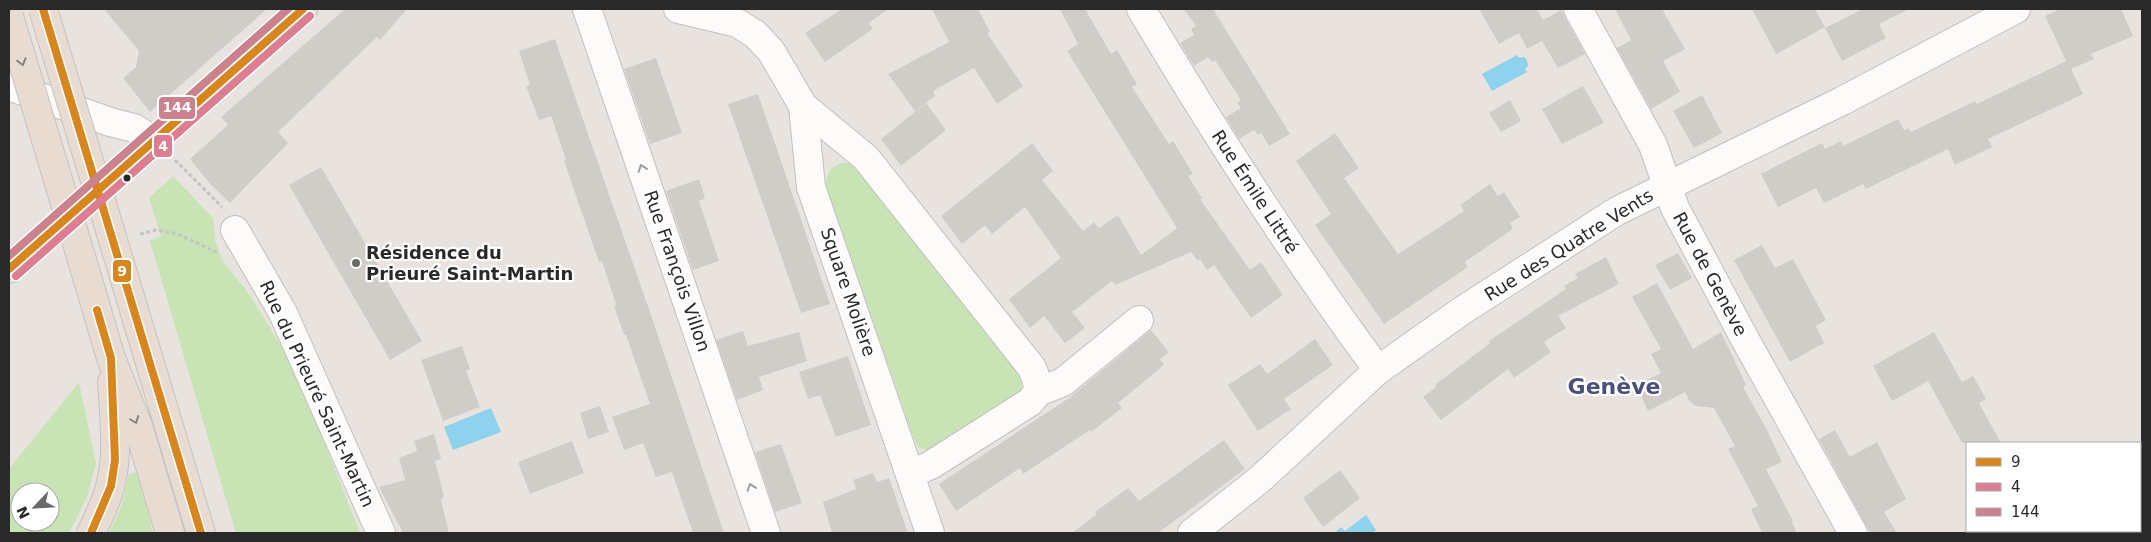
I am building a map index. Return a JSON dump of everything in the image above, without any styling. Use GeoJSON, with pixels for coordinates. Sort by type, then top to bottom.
{"type":"FeatureCollection","features":[{"type":"Feature","properties":{"kind":"highway"},"geometry":{"type":"LineString","coordinates":[[43,9],[202,533]]}},
{"type":"Feature","properties":{"kind":"highway"},"geometry":{"type":"LineString","coordinates":[[9,16],[111,358],[138,426],[170,533]]}},
{"type":"Feature","properties":{"kind":"highway"},"geometry":{"type":"LineString","coordinates":[[91,533],[103,508],[115,460],[111,358]]}},
{"type":"Feature","properties":{"kind":"main road"},"geometry":{"type":"LineString","coordinates":[[9,269],[155,142],[303,9]]}},
{"type":"Feature","properties":{"kind":"street","name":"Rue François Villon"},"geometry":{"type":"LineString","coordinates":[[587,9],[766,533]]}},
{"type":"Feature","properties":{"kind":"street","name":"Square Molière"},"geometry":{"type":"LineString","coordinates":[[678,9],[737,23],[755,34],[771,51],[803,106],[866,158],[1032,368],[1037,381],[1038,392]]}},
{"type":"Feature","properties":{"kind":"street","name":"Rue Émile Littré"},"geometry":{"type":"LineString","coordinates":[[1141,9],[1248,185],[1378,370]]}},
{"type":"Feature","properties":{"kind":"street","name":"Rue de Genève"},"geometry":{"type":"LineString","coordinates":[[1578,9],[1653,145],[1675,208],[1746,341],[1853,533]]}},
{"type":"Feature","properties":{"kind":"street","name":"Rue des Quatre Vents"},"geometry":{"type":"LineString","coordinates":[[1192,533],[1259,480],[1378,370],[1463,310],[1609,216],[1667,185],[1842,101],[2016,9]]}},
{"type":"Feature","properties":{"kind":"street"},"geometry":{"type":"LineString","coordinates":[[9,86],[110,122],[134,128],[155,142]]}},
{"type":"Feature","properties":{"kind":"street","name":"Square Molière"},"geometry":{"type":"LineString","coordinates":[[803,106],[811,186],[930,533]]}},
{"type":"Feature","properties":{"kind":"street","name":"Rue du Prieuré Saint-Martin"},"geometry":{"type":"LineString","coordinates":[[235,230],[283,313],[381,533]]}},
{"type":"Feature","properties":{"kind":"street"},"geometry":{"type":"LineString","coordinates":[[910,474],[939,460],[1030,402],[1038,392],[1063,382],[1139,320]]}},
{"type":"Feature","properties":{"kind":"path"},"geometry":{"type":"LineString","coordinates":[[139,234],[156,230],[178,234],[215,253],[225,253],[235,230],[223,208],[155,142]]}},
{"type":"Feature","properties":{"kind":"green space"},"geometry":{"type":"Polygon","coordinates":[[[842,163],[852,163],[860,169],[1015,365],[1020,377],[1021,389],[1017,397],[938,448],[928,450],[919,448],[914,439],[826,185],[830,171],[842,163]]]}},
{"type":"Feature","properties":{"kind":"green space"},"geometry":{"type":"Polygon","coordinates":[[[173,176],[213,218],[215,239],[222,260],[249,294],[295,368],[360,533],[236,533],[150,241],[161,236],[149,198],[173,176]]]}},
{"type":"Feature","properties":{"kind":"green space"},"geometry":{"type":"Polygon","coordinates":[[[79,382],[96,464],[87,497],[69,533],[9,533],[9,469],[79,382]]]}},
{"type":"Feature","properties":{"kind":"green space"},"geometry":{"type":"Polygon","coordinates":[[[139,472],[153,533],[109,533],[121,507],[129,474],[139,472]]]}},
{"type":"Feature","properties":{"kind":"water"},"geometry":{"type":"Polygon","coordinates":[[[1517,55],[1519,58],[1524,57],[1527,60],[1528,66],[1525,69],[1527,72],[1492,91],[1482,74],[1517,55]]]}},
{"type":"Feature","properties":{"kind":"water"},"geometry":{"type":"Polygon","coordinates":[[[491,408],[501,432],[453,450],[444,427],[491,408]]]}},
{"type":"Feature","properties":{"kind":"water"},"geometry":{"type":"Polygon","coordinates":[[[1366,515],[1376,530],[1372,533],[1334,533],[1341,527],[1345,531],[1366,515]]]}},
{"type":"Feature","properties":{"kind":"building"},"geometry":{"type":"Polygon","coordinates":[[[104,9],[267,9],[150,112],[123,78],[136,67],[139,51],[104,9]]]}},
{"type":"Feature","properties":{"kind":"building"},"geometry":{"type":"Polygon","coordinates":[[[345,9],[407,9],[380,40],[377,37],[278,132],[288,143],[230,203],[211,185],[190,159],[228,125],[221,117],[345,9]]]}},
{"type":"Feature","properties":{"kind":"building"},"geometry":{"type":"Polygon","coordinates":[[[842,9],[888,9],[869,23],[873,29],[825,62],[805,33],[842,9]]]}},
{"type":"Feature","properties":{"kind":"building"},"geometry":{"type":"Polygon","coordinates":[[[932,9],[978,9],[990,32],[987,33],[1023,86],[997,104],[974,68],[933,91],[935,96],[915,111],[888,74],[949,42],[932,9]]]}},
{"type":"Feature","properties":{"kind":"building"},"geometry":{"type":"Polygon","coordinates":[[[1060,9],[1085,9],[1111,54],[1117,50],[1137,84],[1132,87],[1169,144],[1173,141],[1193,174],[1188,176],[1202,198],[1200,199],[1250,270],[1261,262],[1283,295],[1251,318],[1214,265],[1207,270],[1200,259],[1198,261],[1191,252],[1115,285],[1112,281],[1072,312],[1085,328],[1065,343],[1044,316],[1030,328],[1009,299],[1061,258],[1025,207],[992,234],[985,225],[962,244],[941,216],[1032,143],[1053,171],[1042,180],[1083,231],[1094,222],[1099,228],[1118,215],[1141,255],[1177,228],[1067,51],[1078,44],[1060,9]]]}},
{"type":"Feature","properties":{"kind":"building"},"geometry":{"type":"Polygon","coordinates":[[[1184,9],[1213,9],[1290,134],[1269,146],[1261,133],[1258,135],[1254,130],[1239,139],[1226,117],[1241,108],[1237,103],[1241,100],[1215,60],[1212,62],[1208,57],[1194,66],[1180,43],[1194,35],[1191,29],[1196,26],[1184,9]]]}},
{"type":"Feature","properties":{"kind":"building"},"geometry":{"type":"Polygon","coordinates":[[[1479,9],[1537,9],[1543,20],[1561,10],[1585,54],[1558,68],[1542,41],[1527,49],[1519,33],[1499,44],[1479,9]]]}},
{"type":"Feature","properties":{"kind":"building"},"geometry":{"type":"Polygon","coordinates":[[[1615,9],[1662,9],[1685,49],[1663,61],[1680,92],[1651,109],[1617,48],[1631,40],[1615,9]]]}},
{"type":"Feature","properties":{"kind":"building"},"geometry":{"type":"Polygon","coordinates":[[[1752,9],[1815,9],[1825,27],[1776,54],[1752,9]]]}},
{"type":"Feature","properties":{"kind":"building"},"geometry":{"type":"Polygon","coordinates":[[[1863,9],[1909,9],[1879,24],[1886,38],[1842,61],[1825,28],[1863,9]]]}},
{"type":"Feature","properties":{"kind":"building"},"geometry":{"type":"Polygon","coordinates":[[[2060,9],[2121,9],[2133,36],[2091,54],[2094,59],[2071,69],[2083,94],[1988,139],[1992,147],[1955,165],[1948,149],[1866,189],[1863,184],[1824,203],[1816,188],[1778,207],[1761,174],[1798,155],[1822,143],[1825,149],[1841,141],[1843,146],[1898,119],[1904,130],[1909,128],[1911,132],[1975,101],[1977,104],[2066,61],[2045,16],[2060,9]]]}},
{"type":"Feature","properties":{"kind":"building"},"geometry":{"type":"Polygon","coordinates":[[[555,39],[724,533],[693,533],[672,472],[656,477],[643,443],[624,450],[612,417],[650,404],[614,306],[616,305],[602,261],[599,262],[564,161],[566,160],[551,116],[539,120],[526,86],[530,85],[519,51],[555,39]]]}},
{"type":"Feature","properties":{"kind":"building"},"geometry":{"type":"Polygon","coordinates":[[[656,58],[682,133],[650,144],[624,69],[656,58]]]}},
{"type":"Feature","properties":{"kind":"building"},"geometry":{"type":"Polygon","coordinates":[[[1583,86],[1604,123],[1562,144],[1542,109],[1583,86]]]}},
{"type":"Feature","properties":{"kind":"building"},"geometry":{"type":"Polygon","coordinates":[[[758,94],[830,304],[801,313],[728,104],[758,94]]]}},
{"type":"Feature","properties":{"kind":"building"},"geometry":{"type":"Polygon","coordinates":[[[1702,95],[1722,133],[1694,148],[1673,111],[1702,95]]]}},
{"type":"Feature","properties":{"kind":"building"},"geometry":{"type":"Polygon","coordinates":[[[1510,100],[1521,121],[1501,132],[1489,113],[1510,100]]]}},
{"type":"Feature","properties":{"kind":"building"},"geometry":{"type":"Polygon","coordinates":[[[926,103],[946,130],[901,166],[881,139],[926,103]]]}},
{"type":"Feature","properties":{"kind":"building"},"geometry":{"type":"Polygon","coordinates":[[[1335,133],[1359,168],[1344,178],[1398,254],[1464,211],[1460,205],[1490,184],[1498,196],[1504,192],[1520,217],[1510,223],[1513,229],[1465,262],[1468,267],[1384,324],[1315,225],[1331,214],[1296,161],[1335,133]]]}},
{"type":"Feature","properties":{"kind":"building","name":"Résidence du Prieuré Saint-Martin"},"geometry":{"type":"Polygon","coordinates":[[[321,167],[422,341],[390,360],[289,185],[321,167]]]}},
{"type":"Feature","properties":{"kind":"building"},"geometry":{"type":"Polygon","coordinates":[[[699,179],[705,198],[699,201],[719,261],[693,270],[666,191],[699,179]]]}},
{"type":"Feature","properties":{"kind":"building"},"geometry":{"type":"Polygon","coordinates":[[[1762,245],[1775,268],[1793,259],[1826,320],[1816,326],[1824,343],[1790,362],[1734,260],[1762,245]]]}},
{"type":"Feature","properties":{"kind":"building"},"geometry":{"type":"Polygon","coordinates":[[[1678,253],[1692,278],[1670,290],[1655,265],[1678,253]]]}},
{"type":"Feature","properties":{"kind":"building"},"geometry":{"type":"Polygon","coordinates":[[[1606,257],[1619,284],[1558,316],[1566,328],[1544,342],[1551,352],[1514,378],[1508,369],[1441,420],[1423,397],[1436,387],[1435,385],[1490,343],[1489,341],[1566,289],[1564,286],[1578,278],[1575,274],[1606,257]]]}},
{"type":"Feature","properties":{"kind":"building"},"geometry":{"type":"Polygon","coordinates":[[[1657,283],[1693,349],[1721,332],[1746,385],[1743,387],[1782,462],[1766,469],[1793,521],[1797,533],[1762,533],[1751,509],[1758,506],[1728,449],[1735,446],[1714,408],[1696,406],[1690,402],[1685,392],[1648,411],[1636,385],[1661,373],[1651,354],[1661,349],[1632,297],[1657,283]]]}},
{"type":"Feature","properties":{"kind":"building"},"geometry":{"type":"Polygon","coordinates":[[[1151,330],[1169,352],[1160,359],[1164,365],[1118,403],[1122,408],[1091,432],[1090,430],[1023,474],[1020,468],[956,511],[939,484],[1069,398],[1151,330]]]}},
{"type":"Feature","properties":{"kind":"building"},"geometry":{"type":"Polygon","coordinates":[[[743,331],[748,346],[799,332],[807,361],[759,377],[763,390],[737,400],[716,340],[743,331]]]}},
{"type":"Feature","properties":{"kind":"building"},"geometry":{"type":"Polygon","coordinates":[[[1934,332],[1962,382],[1973,376],[1986,399],[1979,403],[2000,442],[1962,443],[1928,381],[1892,401],[1873,366],[1934,332]]]}},
{"type":"Feature","properties":{"kind":"building"},"geometry":{"type":"Polygon","coordinates":[[[1315,339],[1333,365],[1284,399],[1291,409],[1258,431],[1228,385],[1260,364],[1267,374],[1315,339]]]}},
{"type":"Feature","properties":{"kind":"building"},"geometry":{"type":"Polygon","coordinates":[[[462,346],[470,369],[466,371],[480,407],[443,421],[421,360],[462,346]]]}},
{"type":"Feature","properties":{"kind":"building"},"geometry":{"type":"Polygon","coordinates":[[[848,356],[871,425],[836,437],[820,395],[808,399],[799,372],[848,356]]]}},
{"type":"Feature","properties":{"kind":"building"},"geometry":{"type":"Polygon","coordinates":[[[600,406],[609,432],[588,439],[580,413],[600,406]]]}},
{"type":"Feature","properties":{"kind":"building"},"geometry":{"type":"Polygon","coordinates":[[[1835,430],[1850,457],[1877,442],[1906,499],[1884,512],[1897,533],[1870,533],[1819,439],[1835,430]]]}},
{"type":"Feature","properties":{"kind":"building"},"geometry":{"type":"Polygon","coordinates":[[[434,434],[441,459],[435,461],[444,496],[441,500],[449,533],[403,533],[379,487],[405,480],[399,458],[417,451],[414,441],[434,434]]]}},
{"type":"Feature","properties":{"kind":"building"},"geometry":{"type":"Polygon","coordinates":[[[1224,440],[1245,469],[1158,533],[1072,533],[1097,514],[1095,512],[1128,488],[1139,501],[1224,440]]]}},
{"type":"Feature","properties":{"kind":"building"},"geometry":{"type":"Polygon","coordinates":[[[572,441],[584,473],[530,494],[518,462],[572,441]]]}},
{"type":"Feature","properties":{"kind":"building"},"geometry":{"type":"Polygon","coordinates":[[[781,444],[802,503],[775,512],[755,452],[781,444]]]}},
{"type":"Feature","properties":{"kind":"building"},"geometry":{"type":"Polygon","coordinates":[[[1340,470],[1360,498],[1323,527],[1303,498],[1340,470]]]}},
{"type":"Feature","properties":{"kind":"building"},"geometry":{"type":"Polygon","coordinates":[[[873,473],[877,482],[889,478],[908,533],[832,533],[823,502],[856,489],[853,480],[873,473]]]}},
{"type":"Feature","properties":{"kind":"transit line","name":"9"},"geometry":{"type":"LineString","coordinates":[[43,9],[201,533]]}},
{"type":"Feature","properties":{"kind":"transit line","name":"144"},"geometry":{"type":"LineString","coordinates":[[9,256],[288,9]]}},
{"type":"Feature","properties":{"kind":"transit line","name":"9"},"geometry":{"type":"LineString","coordinates":[[9,269],[303,9]]}},
{"type":"Feature","properties":{"kind":"transit line","name":"4"},"geometry":{"type":"LineString","coordinates":[[16,276],[310,16]]}},
{"type":"Feature","properties":{"kind":"transit line","name":"9"},"geometry":{"type":"LineString","coordinates":[[91,533],[111,486],[115,460],[111,358],[97,310]]}},
{"type":"Feature","properties":{"kind":"place","name":"Résidence du Prieuré Saint-Martin"},"geometry":{"type":"Point","coordinates":[356,263]}},
{"type":"Feature","properties":{"kind":"district","name":"Genève"},"geometry":{"type":"Point","coordinates":[1614,386]}}]}
